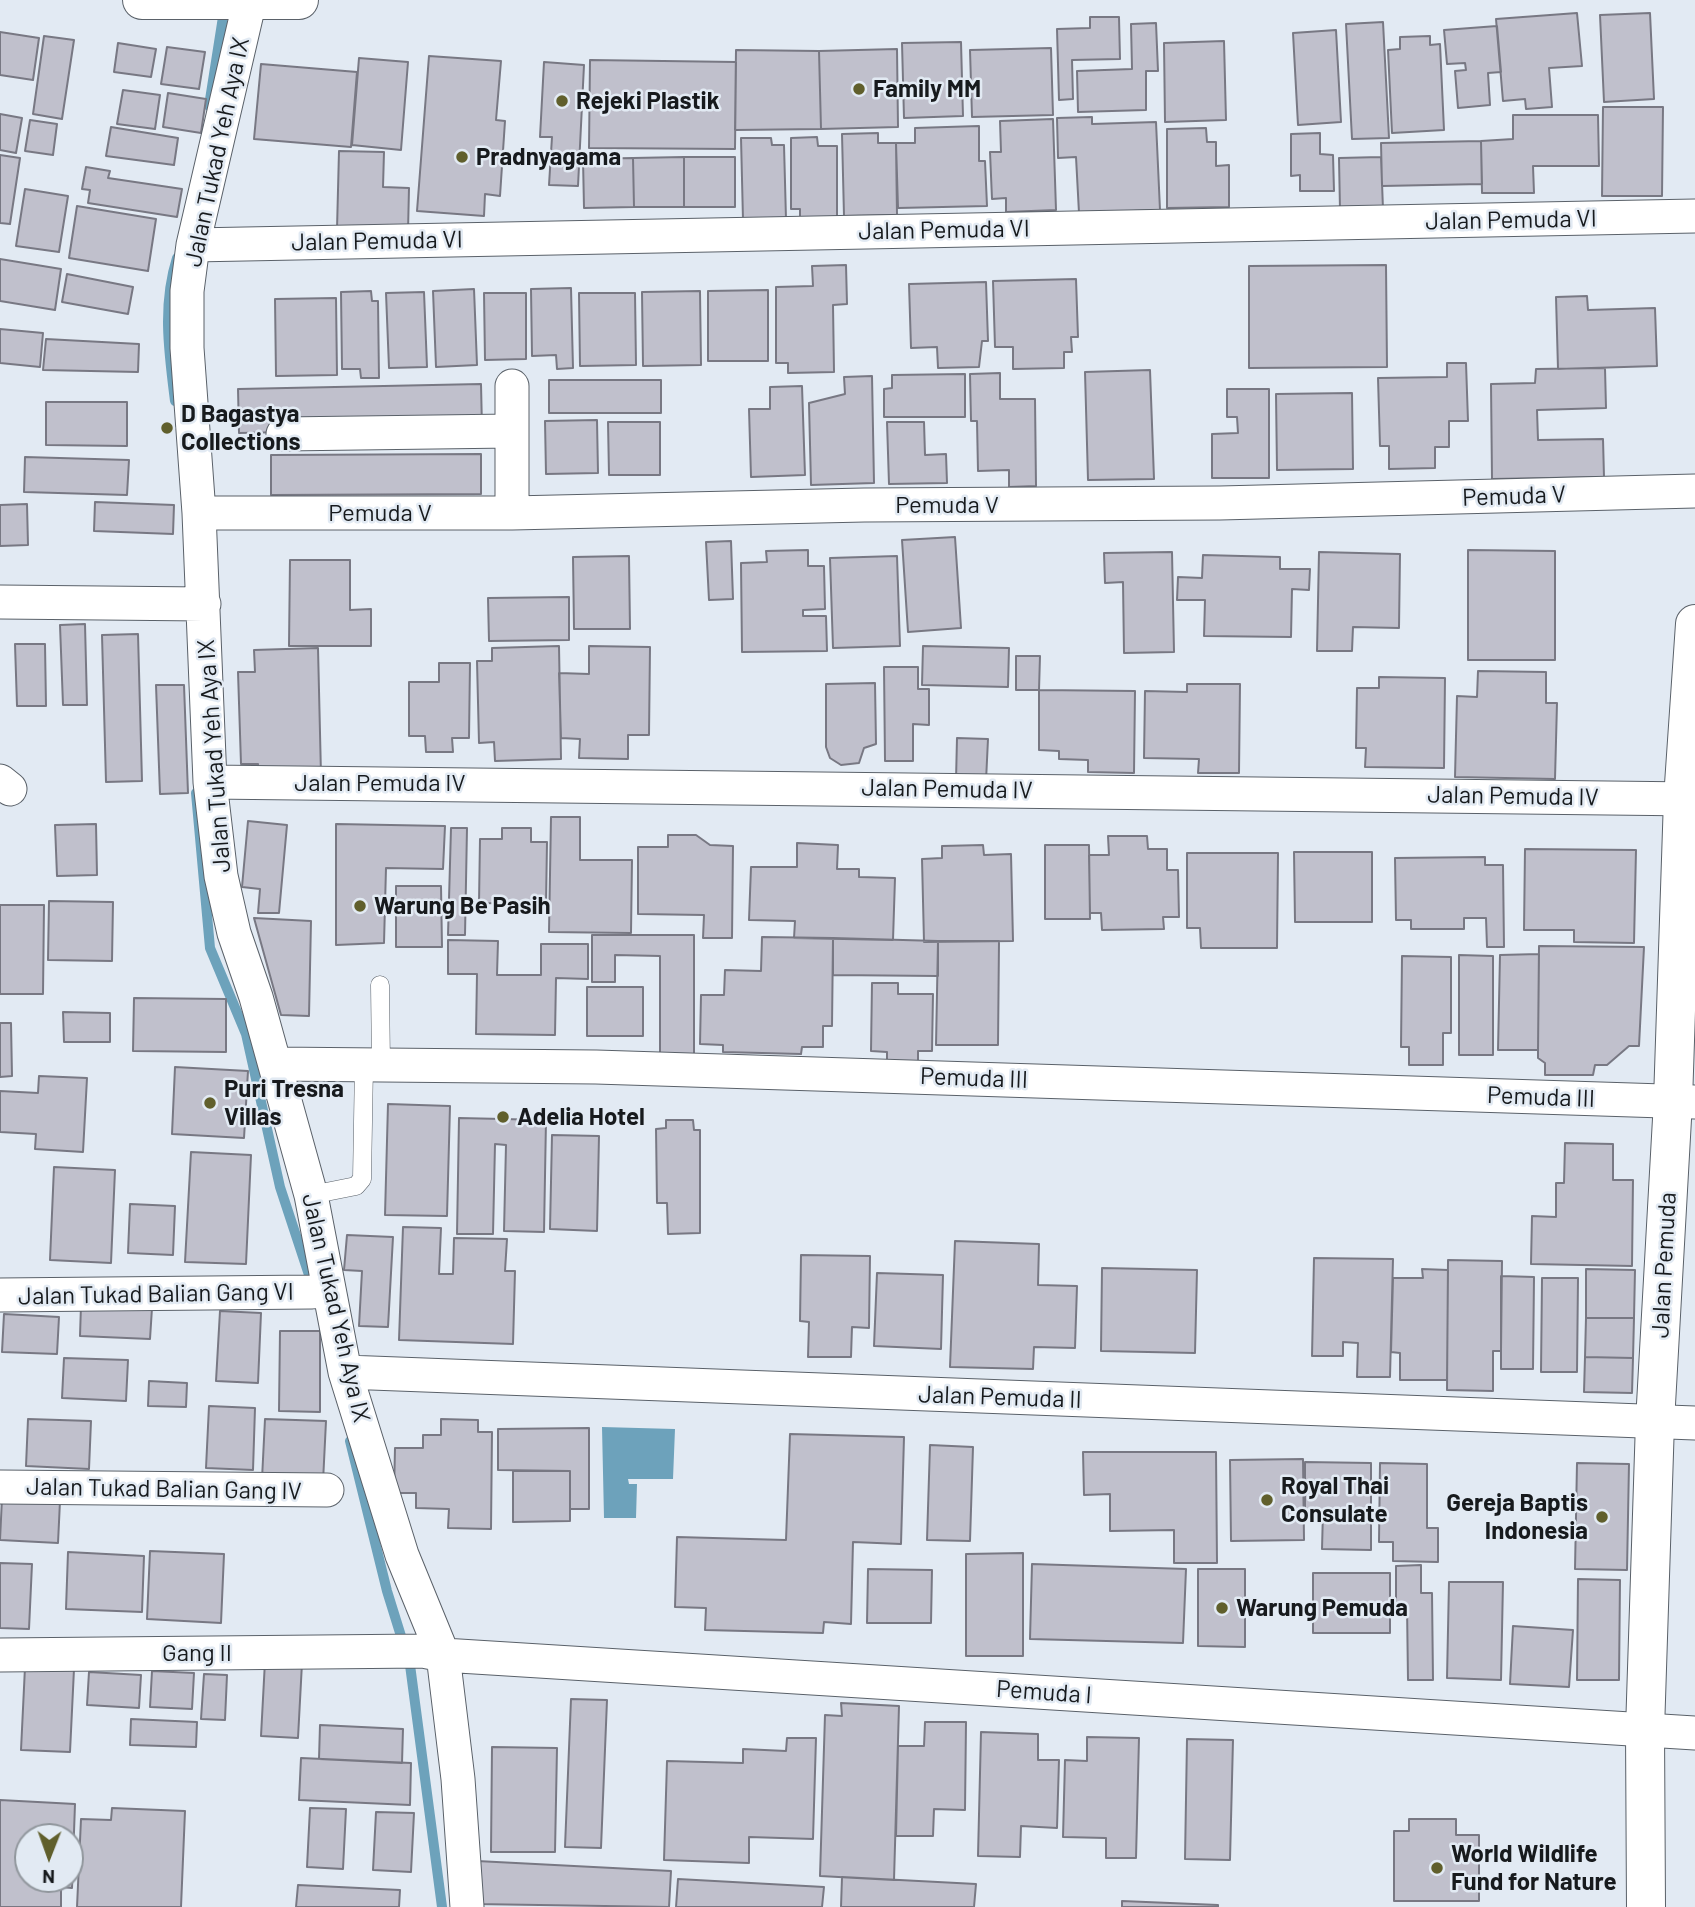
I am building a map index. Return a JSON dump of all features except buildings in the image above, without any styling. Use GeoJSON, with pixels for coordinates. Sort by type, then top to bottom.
{"type":"FeatureCollection","features":[{"type":"Feature","properties":{"kind":"street"},"geometry":{"type":"LineString","coordinates":[[142,0],[299,0]]}},
{"type":"Feature","properties":{"kind":"street","name":"Jalan Tukad Yeh Aya IX"},"geometry":{"type":"LineString","coordinates":[[250,1],[193,245],[187,291],[187,348],[204,604],[210,782],[220,876],[234,933],[275,1064],[311,1195],[345,1372],[402,1555],[415,1652],[458,1779],[467,1907]]}},
{"type":"Feature","properties":{"kind":"street","name":"Jalan Pemuda VI"},"geometry":{"type":"LineString","coordinates":[[193,245],[1695,216]]}},
{"type":"Feature","properties":{"kind":"street"},"geometry":{"type":"LineString","coordinates":[[512,386],[512,513]]}},
{"type":"Feature","properties":{"kind":"street"},"geometry":{"type":"LineString","coordinates":[[283,434],[512,431]]}},
{"type":"Feature","properties":{"kind":"street","name":"Pemuda V"},"geometry":{"type":"LineString","coordinates":[[199,513],[512,513],[864,505],[1220,503],[1695,491]]}},
{"type":"Feature","properties":{"kind":"street"},"geometry":{"type":"LineString","coordinates":[[0,602],[204,604]]}},
{"type":"Feature","properties":{"kind":"street","name":"Jalan Pemuda"},"geometry":{"type":"LineString","coordinates":[[1646,1907],[1645,1730],[1655,1422],[1684,1102],[1695,624]]}},
{"type":"Feature","properties":{"kind":"street","name":"Jalan Pemuda IV"},"geometry":{"type":"LineString","coordinates":[[210,782],[1689,799]]}},
{"type":"Feature","properties":{"kind":"street","name":"Pemuda III"},"geometry":{"type":"LineString","coordinates":[[275,1064],[596,1067],[976,1077],[1684,1102]]}},
{"type":"Feature","properties":{"kind":"street","name":"Jalan Tukad Balian Gang VI"},"geometry":{"type":"LineString","coordinates":[[0,1295],[313,1292]]}},
{"type":"Feature","properties":{"kind":"street","name":"Jalan Pemuda II"},"geometry":{"type":"LineString","coordinates":[[345,1372],[1695,1423]]}},
{"type":"Feature","properties":{"kind":"street","name":"Jalan Tukad Balian Gang IV"},"geometry":{"type":"LineString","coordinates":[[0,1487],[327,1490]]}},
{"type":"Feature","properties":{"kind":"street","name":"Gang II"},"geometry":{"type":"LineString","coordinates":[[0,1655],[415,1652]]}},
{"type":"Feature","properties":{"kind":"street","name":"Pemuda I"},"geometry":{"type":"LineString","coordinates":[[415,1652],[1695,1733]]}},
{"type":"Feature","properties":{"kind":"lane"},"geometry":{"type":"LineString","coordinates":[[311,1195],[356,1186],[362,1179],[380,985]]}},
{"type":"Feature","properties":{"kind":"water"},"geometry":{"type":"Polygon","coordinates":[[[602,1427],[675,1429],[673,1479],[628,1479],[629,1484],[637,1484],[636,1518],[604,1518],[602,1427]]]}},
{"type":"Feature","properties":{"kind":"waterway"},"geometry":{"type":"LineString","coordinates":[[209,106],[223,17]]}},
{"type":"Feature","properties":{"kind":"waterway"},"geometry":{"type":"LineString","coordinates":[[175,401],[168,311],[177,258]]}},
{"type":"Feature","properties":{"kind":"waterway"},"geometry":{"type":"LineString","coordinates":[[196,793],[210,948],[246,1034],[280,1187],[310,1278]]}},
{"type":"Feature","properties":{"kind":"waterway"},"geometry":{"type":"LineString","coordinates":[[350,1441],[387,1591],[410,1665],[442,1907]]}},
{"type":"Feature","properties":{"kind":"place","name":"Family MM"},"geometry":{"type":"Point","coordinates":[859,89]}},
{"type":"Feature","properties":{"kind":"place","name":"Rejeki Plastik"},"geometry":{"type":"Point","coordinates":[562,101]}},
{"type":"Feature","properties":{"kind":"place","name":"Pradnyagama"},"geometry":{"type":"Point","coordinates":[462,157]}},
{"type":"Feature","properties":{"kind":"place","name":"D Bagastya Collections"},"geometry":{"type":"Point","coordinates":[167,428]}},
{"type":"Feature","properties":{"kind":"place","name":"Warung Be Pasih"},"geometry":{"type":"Point","coordinates":[360,906]}},
{"type":"Feature","properties":{"kind":"place","name":"Puri Tresna Villas"},"geometry":{"type":"Point","coordinates":[210,1103]}},
{"type":"Feature","properties":{"kind":"place","name":"Adelia Hotel"},"geometry":{"type":"Point","coordinates":[503,1117]}},
{"type":"Feature","properties":{"kind":"place","name":"Royal Thai Consulate"},"geometry":{"type":"Point","coordinates":[1267,1500]}},
{"type":"Feature","properties":{"kind":"place","name":"Gereja Baptis Indonesia"},"geometry":{"type":"Point","coordinates":[1602,1517]}},
{"type":"Feature","properties":{"kind":"place","name":"Warung Pemuda"},"geometry":{"type":"Point","coordinates":[1222,1608]}},
{"type":"Feature","properties":{"kind":"place","name":"World Wildlife Fund for Nature"},"geometry":{"type":"Point","coordinates":[1437,1868]}}]}
